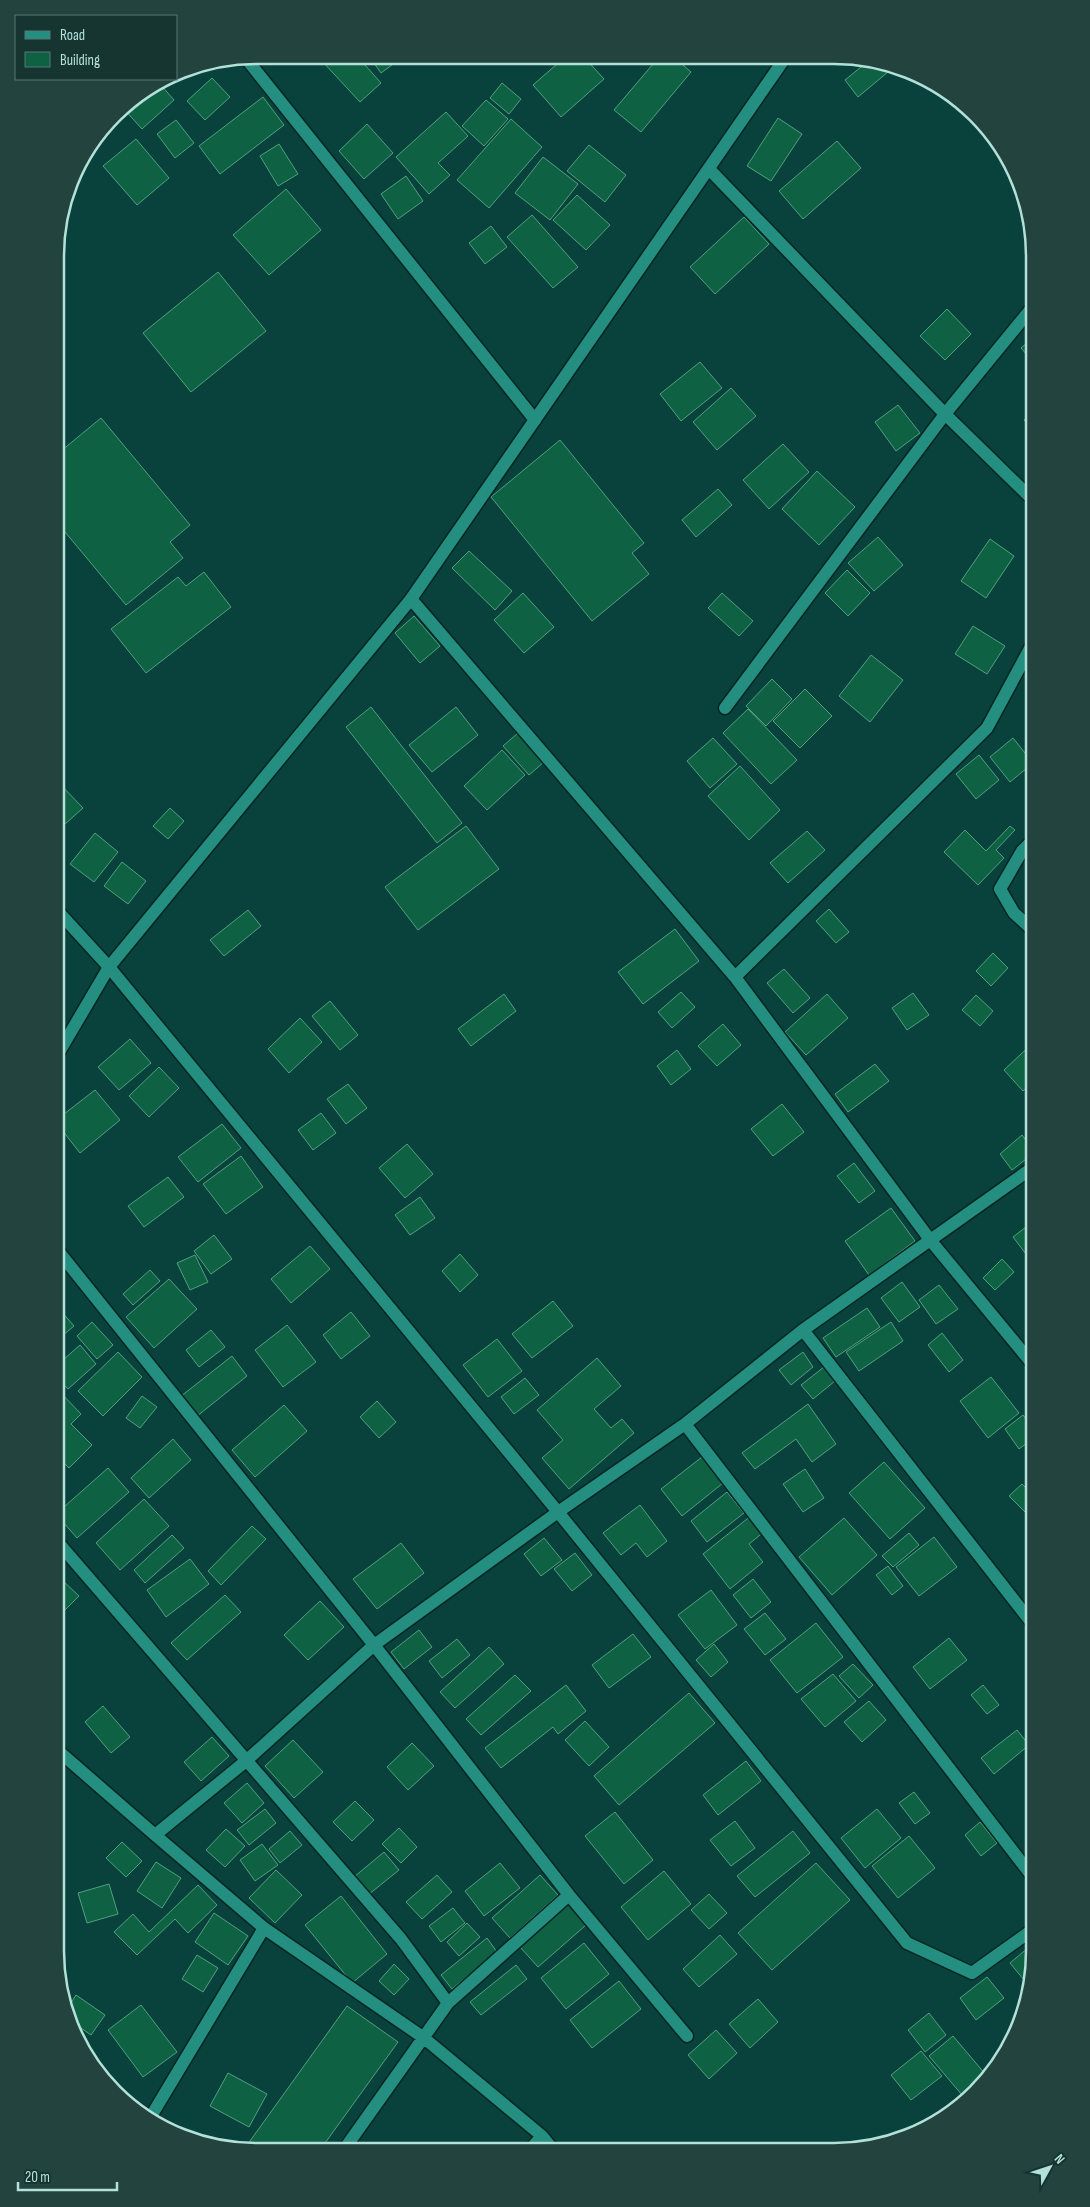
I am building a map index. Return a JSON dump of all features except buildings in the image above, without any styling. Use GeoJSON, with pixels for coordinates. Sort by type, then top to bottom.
{"type":"FeatureCollection","features":[{"type":"Feature","properties":{"kind":"street"},"geometry":{"type":"LineString","coordinates":[[251,64],[535,420]]}},
{"type":"Feature","properties":{"kind":"street"},"geometry":{"type":"LineString","coordinates":[[64,1043],[109,967],[411,599],[781,64]]}},
{"type":"Feature","properties":{"kind":"street"},"geometry":{"type":"LineString","coordinates":[[709,169],[945,414],[1026,493]]}},
{"type":"Feature","properties":{"kind":"street"},"geometry":{"type":"LineString","coordinates":[[726,708],[945,414],[1026,315]]}},
{"type":"Feature","properties":{"kind":"street"},"geometry":{"type":"LineString","coordinates":[[411,599],[735,977],[931,1241],[1026,1356]]}},
{"type":"Feature","properties":{"kind":"street"},"geometry":{"type":"LineString","coordinates":[[735,977],[987,728],[1026,656]]}},
{"type":"Feature","properties":{"kind":"street"},"geometry":{"type":"LineString","coordinates":[[1026,847],[1000,889],[1014,913],[1026,924]]}},
{"type":"Feature","properties":{"kind":"street"},"geometry":{"type":"LineString","coordinates":[[64,918],[109,967],[558,1512],[907,1942],[972,1973],[1026,1934]]}},
{"type":"Feature","properties":{"kind":"street"},"geometry":{"type":"LineString","coordinates":[[155,1835],[246,1761],[374,1645],[558,1512],[685,1424],[803,1330],[1026,1172]]}},
{"type":"Feature","properties":{"kind":"street"},"geometry":{"type":"LineString","coordinates":[[64,1259],[374,1645],[569,1895],[687,2036]]}},
{"type":"Feature","properties":{"kind":"street"},"geometry":{"type":"LineString","coordinates":[[803,1330],[1026,1615]]}},
{"type":"Feature","properties":{"kind":"street"},"geometry":{"type":"LineString","coordinates":[[685,1424],[1026,1868]]}},
{"type":"Feature","properties":{"kind":"street"},"geometry":{"type":"LineString","coordinates":[[64,1549],[401,1938],[448,2003]]}},
{"type":"Feature","properties":{"kind":"street"},"geometry":{"type":"LineString","coordinates":[[64,1760],[264,1928],[424,2038],[542,2136],[548,2143]]}},
{"type":"Feature","properties":{"kind":"street"},"geometry":{"type":"LineString","coordinates":[[349,2143],[448,2003],[569,1895]]}},
{"type":"Feature","properties":{"kind":"street"},"geometry":{"type":"LineString","coordinates":[[153,2113],[264,1928]]}},
{"type":"Feature","properties":{"kind":"street"},"geometry":{"type":"LineString","coordinates":[[536,2143],[542,2136]]}}]}
